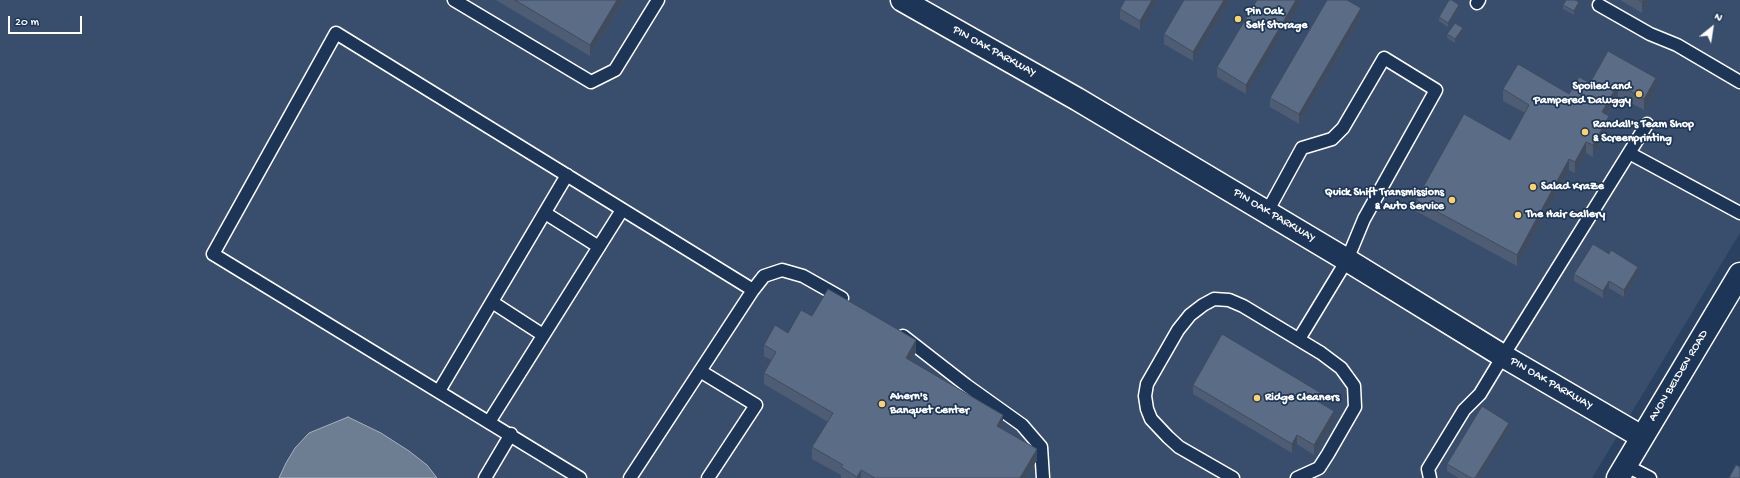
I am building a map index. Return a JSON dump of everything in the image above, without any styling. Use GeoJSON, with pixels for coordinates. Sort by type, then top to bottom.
{"type":"FeatureCollection","features":[{"type":"Feature","properties":{"kind":"street","name":"PIN OAK PARKWAY"},"geometry":{"type":"LineString","coordinates":[[902,0],[1078,99],[1347,260],[1503,356],[1642,437]]}},
{"type":"Feature","properties":{"kind":"street","name":"AVON BELDEN ROAD"},"geometry":{"type":"LineString","coordinates":[[1621,471],[1740,274]]}},
{"type":"Feature","properties":{"kind":"lane"},"geometry":{"type":"LineString","coordinates":[[454,0],[591,82],[615,70],[658,0]]}},
{"type":"Feature","properties":{"kind":"lane"},"geometry":{"type":"LineString","coordinates":[[1599,5],[1650,34],[1677,45],[1740,82]]}},
{"type":"Feature","properties":{"kind":"lane"},"geometry":{"type":"LineString","coordinates":[[580,478],[511,434],[213,254],[336,33],[753,290]]}},
{"type":"Feature","properties":{"kind":"lane"},"geometry":{"type":"LineString","coordinates":[[1267,212],[1302,148],[1332,138],[1343,128],[1384,58],[1436,90],[1364,219],[1347,260],[1299,339]]}},
{"type":"Feature","properties":{"kind":"lane"},"geometry":{"type":"LineString","coordinates":[[1430,478],[1428,469],[1464,410],[1480,394],[1646,124]]}},
{"type":"Feature","properties":{"kind":"lane"},"geometry":{"type":"LineString","coordinates":[[1629,153],[1740,213]]}},
{"type":"Feature","properties":{"kind":"lane"},"geometry":{"type":"LineString","coordinates":[[439,391],[567,175]]}},
{"type":"Feature","properties":{"kind":"lane"},"geometry":{"type":"LineString","coordinates":[[489,422],[622,210]]}},
{"type":"Feature","properties":{"kind":"lane"},"geometry":{"type":"LineString","coordinates":[[545,213],[599,247]]}},
{"type":"Feature","properties":{"kind":"lane"},"geometry":{"type":"LineString","coordinates":[[630,478],[753,290],[764,276],[782,270],[803,276],[850,303]]}},
{"type":"Feature","properties":{"kind":"lane"},"geometry":{"type":"LineString","coordinates":[[1233,478],[1179,447],[1158,428],[1147,409],[1145,396],[1147,384],[1178,330],[1190,315],[1202,305],[1214,299],[1229,300],[1243,306],[1299,339],[1341,368],[1354,386],[1355,407],[1319,468],[1304,476]]}},
{"type":"Feature","properties":{"kind":"lane"},"geometry":{"type":"LineString","coordinates":[[492,302],[543,335]]}},
{"type":"Feature","properties":{"kind":"lane"},"geometry":{"type":"LineString","coordinates":[[891,327],[1022,424],[1041,446],[1043,478]]}},
{"type":"Feature","properties":{"kind":"lane"},"geometry":{"type":"LineString","coordinates":[[700,371],[756,405],[708,478]]}},
{"type":"Feature","properties":{"kind":"lane"},"geometry":{"type":"LineString","coordinates":[[485,478],[511,434]]}},
{"type":"Feature","properties":{"kind":"lane"},"geometry":{"type":"LineString","coordinates":[[1621,471],[1650,478]]}},
{"type":"Feature","properties":{"kind":"shaded area"},"geometry":{"type":"Polygon","coordinates":[[[0,0],[1740,0],[1740,233],[1592,478],[0,478],[0,0]]]}},
{"type":"Feature","properties":{"kind":"shaded area"},"geometry":{"type":"Polygon","coordinates":[[[348,417],[381,433],[409,451],[427,465],[437,478],[279,478],[295,448],[309,433],[348,417]]]}},
{"type":"Feature","properties":{"kind":"building"},"geometry":{"type":"Polygon","coordinates":[[[515,0],[617,0],[590,45],[515,0]]]}},
{"type":"Feature","properties":{"kind":"building"},"geometry":{"type":"Polygon","coordinates":[[[1125,0],[1152,0],[1140,21],[1120,9],[1125,0]]]}},
{"type":"Feature","properties":{"kind":"building"},"geometry":{"type":"Polygon","coordinates":[[[1184,0],[1224,0],[1193,52],[1164,34],[1184,0]]]}},
{"type":"Feature","properties":{"kind":"building"},"geometry":{"type":"Polygon","coordinates":[[[1257,0],[1296,0],[1246,85],[1217,67],[1257,0]]]}},
{"type":"Feature","properties":{"kind":"building"},"geometry":{"type":"Polygon","coordinates":[[[1327,0],[1347,0],[1361,8],[1299,114],[1270,98],[1327,0]]]}},
{"type":"Feature","properties":{"kind":"building"},"geometry":{"type":"Polygon","coordinates":[[[1449,0],[1452,0],[1459,5],[1448,23],[1439,17],[1449,0]]]}},
{"type":"Feature","properties":{"kind":"building"},"geometry":{"type":"Polygon","coordinates":[[[1566,0],[1575,0],[1579,2],[1574,11],[1563,5],[1566,0]]]}},
{"type":"Feature","properties":{"kind":"building"},"geometry":{"type":"Polygon","coordinates":[[[1455,23],[1463,28],[1455,39],[1447,34],[1455,23]]]}},
{"type":"Feature","properties":{"kind":"building"},"geometry":{"type":"Polygon","coordinates":[[[1608,51],[1656,78],[1644,99],[1618,84],[1602,112],[1609,116],[1593,145],[1586,142],[1575,162],[1569,159],[1517,255],[1416,200],[1464,114],[1510,140],[1529,105],[1503,89],[1518,64],[1569,94],[1579,77],[1590,83],[1608,51]]]}},
{"type":"Feature","properties":{"kind":"building"},"geometry":{"type":"Polygon","coordinates":[[[1593,244],[1609,254],[1611,250],[1638,267],[1624,290],[1609,281],[1603,291],[1574,274],[1593,244]]]}},
{"type":"Feature","properties":{"kind":"building","name":"Ahern's Banquet Center"},"geometry":{"type":"Polygon","coordinates":[[[828,289],[916,340],[906,358],[1003,415],[997,426],[1037,449],[1020,478],[875,478],[861,470],[857,477],[841,467],[843,465],[812,447],[833,413],[764,373],[776,352],[764,345],[775,325],[788,333],[801,310],[812,316],[828,289]]]}},
{"type":"Feature","properties":{"kind":"building","name":"Ridge Cleaners"},"geometry":{"type":"Polygon","coordinates":[[[1222,334],[1321,393],[1317,401],[1334,411],[1314,445],[1297,435],[1292,444],[1193,385],[1222,334]]]}},
{"type":"Feature","properties":{"kind":"building"},"geometry":{"type":"Polygon","coordinates":[[[1482,406],[1509,423],[1475,478],[1471,478],[1447,464],[1482,406]]]}},
{"type":"Feature","properties":{"kind":"building"},"geometry":{"type":"Polygon","coordinates":[[[1736,465],[1740,467],[1740,478],[1729,478],[1736,465]]]}},
{"type":"Feature","properties":{"kind":"place","name":"Pin Oak Self Storage"},"geometry":{"type":"Point","coordinates":[1238,19]}},
{"type":"Feature","properties":{"kind":"place","name":"Spoiled and Pampered Dawggy"},"geometry":{"type":"Point","coordinates":[1639,94]}},
{"type":"Feature","properties":{"kind":"place","name":"Randall's Team Shop & Screenprinting"},"geometry":{"type":"Point","coordinates":[1585,132]}},
{"type":"Feature","properties":{"kind":"place","name":"Salad KraZe"},"geometry":{"type":"Point","coordinates":[1533,187]}},
{"type":"Feature","properties":{"kind":"place","name":"Quick Shift Transmissions & Auto Service"},"geometry":{"type":"Point","coordinates":[1452,200]}},
{"type":"Feature","properties":{"kind":"place","name":"The Hair Gallery"},"geometry":{"type":"Point","coordinates":[1518,215]}},
{"type":"Feature","properties":{"kind":"place","name":"Ridge Cleaners"},"geometry":{"type":"Point","coordinates":[1257,398]}},
{"type":"Feature","properties":{"kind":"place","name":"Ahern's Banquet Center"},"geometry":{"type":"Point","coordinates":[882,404]}}]}
